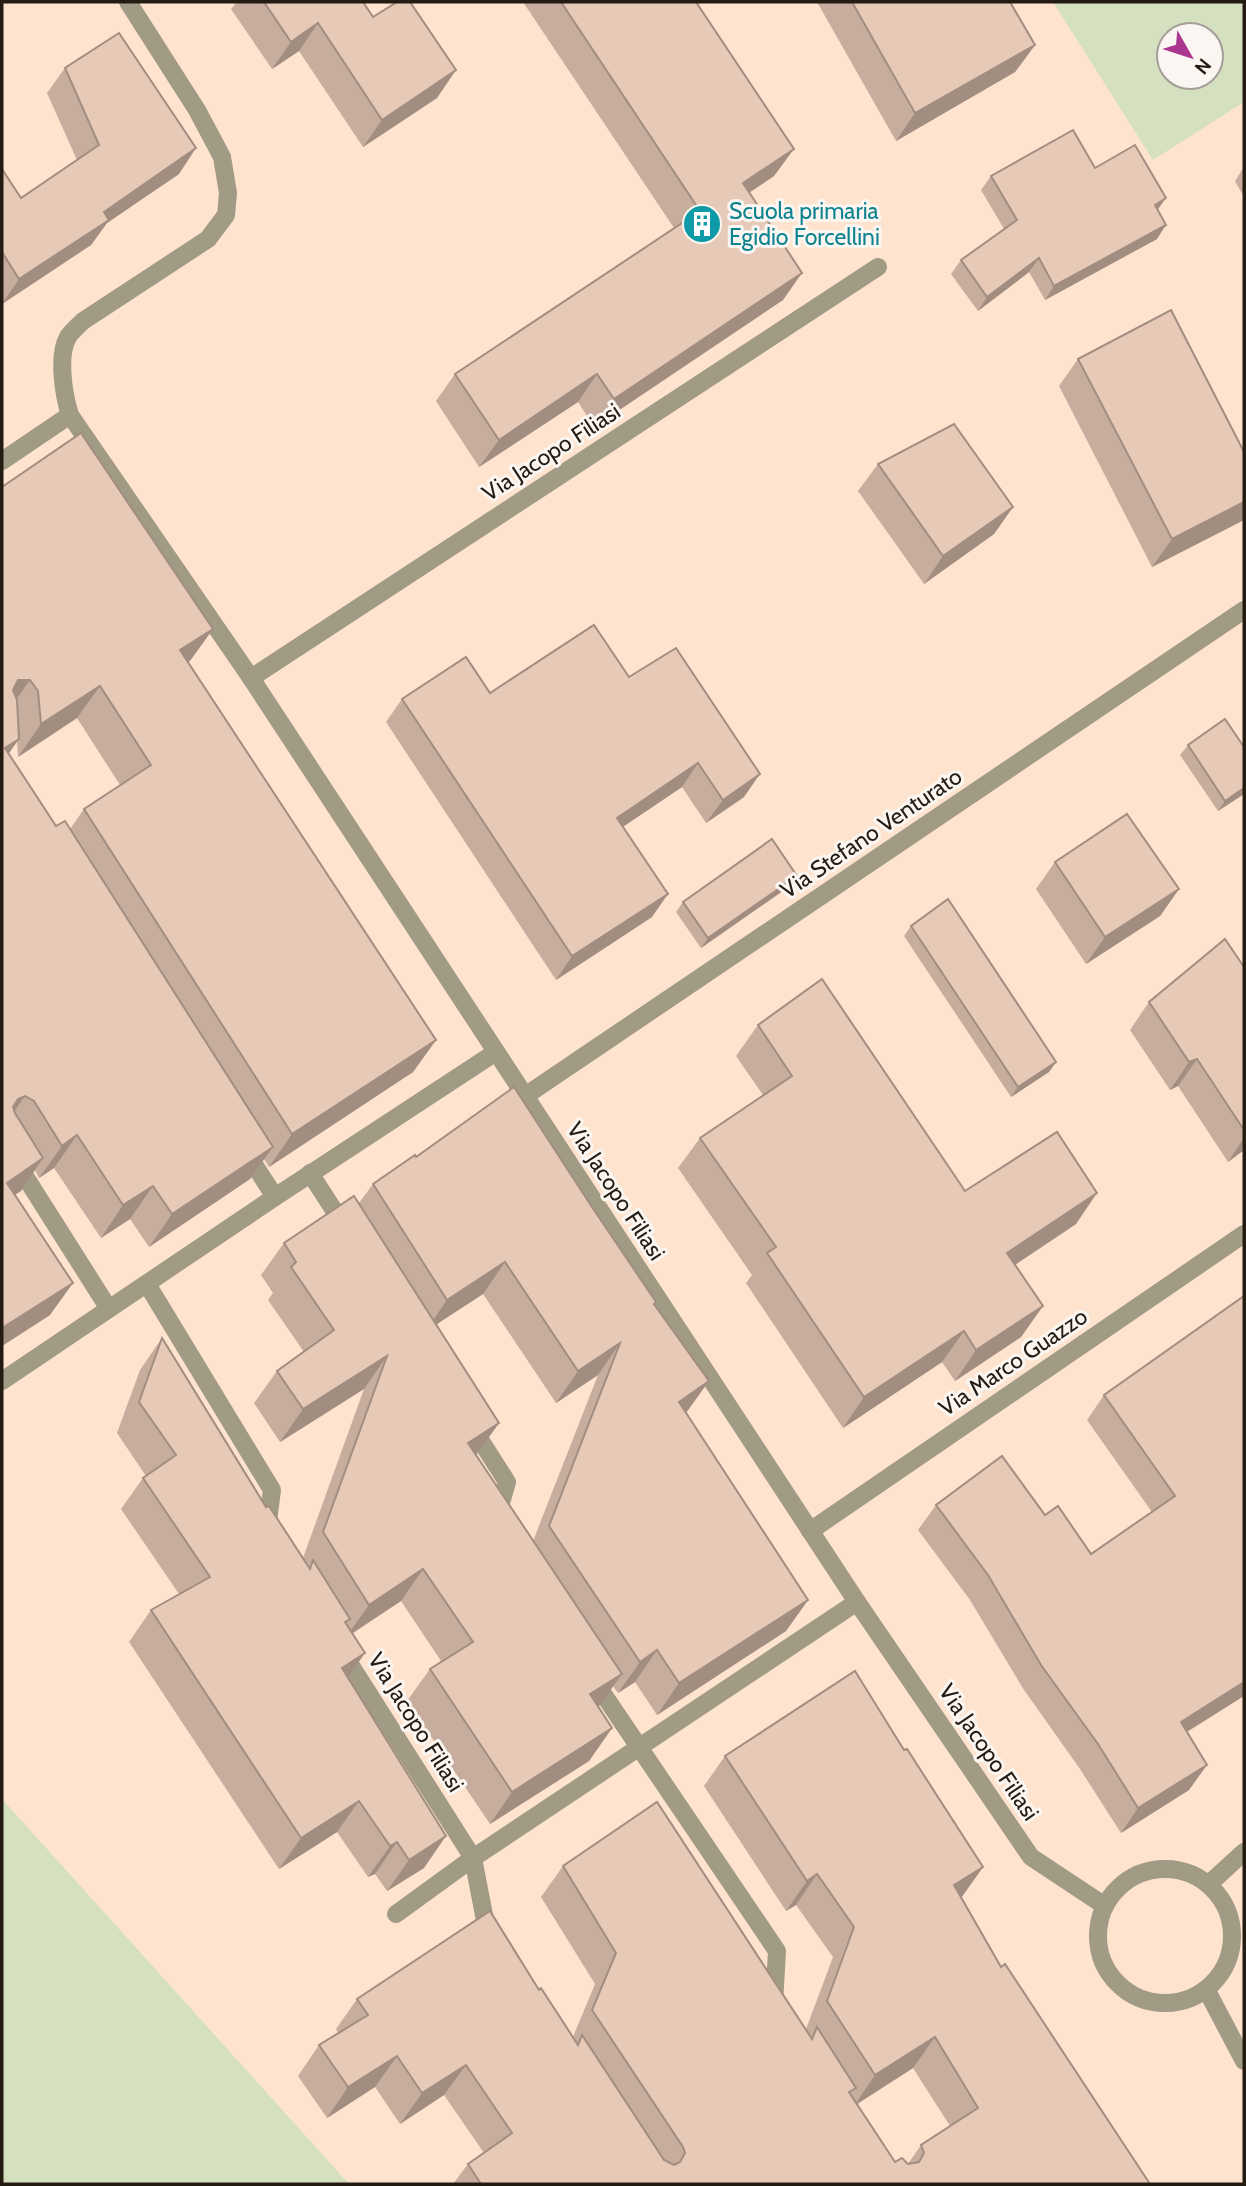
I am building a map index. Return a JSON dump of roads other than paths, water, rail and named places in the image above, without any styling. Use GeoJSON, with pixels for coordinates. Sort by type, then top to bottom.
{"type":"FeatureCollection","features":[{"type":"Feature","properties":{"kind":"street","name":"Via Jacopo Filiasi"},"geometry":{"type":"LineString","coordinates":[[128,2],[197,110],[222,157],[228,193],[226,215],[208,239],[83,321],[67,338],[63,364],[64,397],[70,415],[251,678],[810,1531],[1031,1857],[1105,1906]]}},
{"type":"Feature","properties":{"kind":"street","name":"Via Jacopo Filiasi"},"geometry":{"type":"LineString","coordinates":[[251,678],[877,267]]}},
{"type":"Feature","properties":{"kind":"street"},"geometry":{"type":"LineString","coordinates":[[2,461],[70,415]]}},
{"type":"Feature","properties":{"kind":"street","name":"Via Stefano Venturato"},"geometry":{"type":"LineString","coordinates":[[525,1096],[1244,610]]}},
{"type":"Feature","properties":{"kind":"street"},"geometry":{"type":"LineString","coordinates":[[2,1381],[310,1173],[496,1052]]}},
{"type":"Feature","properties":{"kind":"street"},"geometry":{"type":"LineString","coordinates":[[237,1139],[275,1197]]}},
{"type":"Feature","properties":{"kind":"street"},"geometry":{"type":"LineString","coordinates":[[2,1140],[109,1309]]}},
{"type":"Feature","properties":{"kind":"street"},"geometry":{"type":"LineString","coordinates":[[310,1173],[354,1242]]}},
{"type":"Feature","properties":{"kind":"street","name":"Via Marco Guazzo"},"geometry":{"type":"LineString","coordinates":[[810,1531],[1244,1234]]}},
{"type":"Feature","properties":{"kind":"street"},"geometry":{"type":"LineString","coordinates":[[146,1284],[272,1490],[266,1532],[274,1544]]}},
{"type":"Feature","properties":{"kind":"street"},"geometry":{"type":"LineString","coordinates":[[463,1414],[507,1482],[494,1529]]}},
{"type":"Feature","properties":{"kind":"street"},"geometry":{"type":"LineString","coordinates":[[396,1914],[473,1858],[857,1602]]}},
{"type":"Feature","properties":{"kind":"street","name":"Via Jacopo Filiasi"},"geometry":{"type":"LineString","coordinates":[[333,1637],[473,1858],[488,1936],[496,1948]]}},
{"type":"Feature","properties":{"kind":"street"},"geometry":{"type":"LineString","coordinates":[[585,1667],[777,1951],[774,2004],[781,2016]]}},
{"type":"Feature","properties":{"kind":"street"},"geometry":{"type":"LineString","coordinates":[[1209,1884],[1244,1852]]}},
{"type":"Feature","properties":{"kind":"street"},"geometry":{"type":"LineString","coordinates":[[1164,1868],[1189,1872],[1209,1884],[1222,1900],[1231,1922],[1232,1945],[1222,1972],[1196,1996],[1174,2002],[1150,2001],[1119,1985],[1105,1966],[1098,1931],[1105,1906],[1119,1887],[1141,1873],[1164,1868]]}},
{"type":"Feature","properties":{"kind":"street"},"geometry":{"type":"LineString","coordinates":[[1206,1989],[1244,2061]]}},
{"type":"Feature","properties":{"kind":"place","name":"Scuola primaria Egidio Forcellini"},"geometry":{"type":"Point","coordinates":[702,224]}}]}
